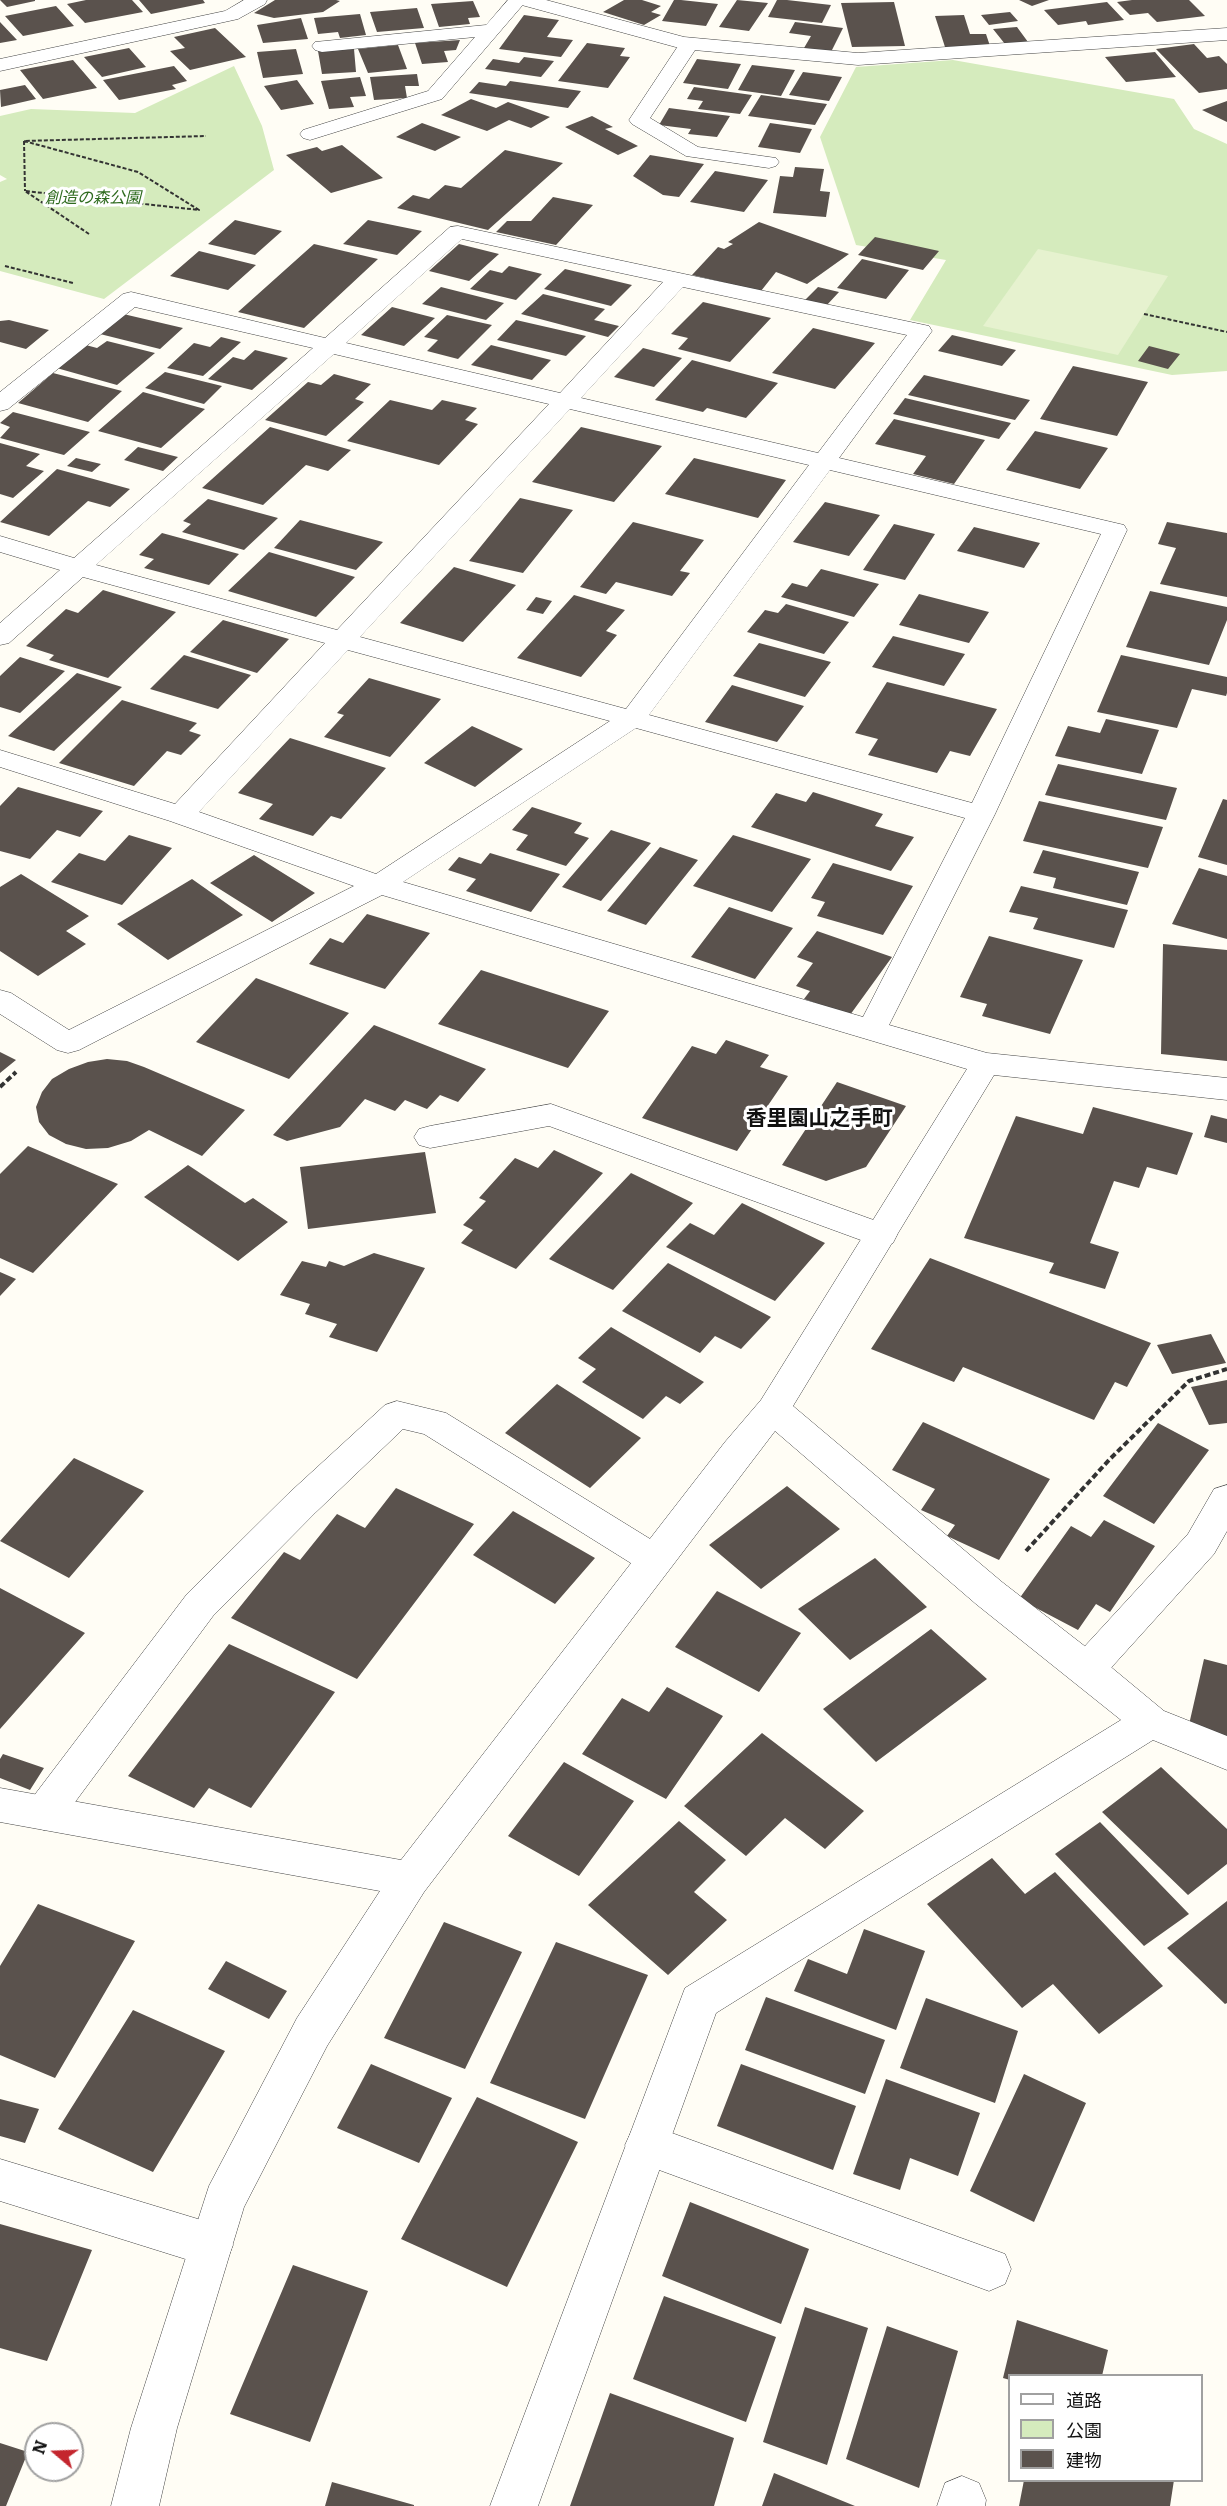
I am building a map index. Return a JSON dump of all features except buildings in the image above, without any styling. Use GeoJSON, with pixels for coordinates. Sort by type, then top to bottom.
{"type":"FeatureCollection","features":[{"type":"Feature","properties":{"kind":"street"},"geometry":{"type":"LineString","coordinates":[[0,65],[231,15],[258,0]]}},
{"type":"Feature","properties":{"kind":"street"},"geometry":{"type":"LineString","coordinates":[[310,134],[435,95],[518,0]]}},
{"type":"Feature","properties":{"kind":"street"},"geometry":{"type":"LineString","coordinates":[[525,0],[689,44],[858,59],[1195,38],[1227,34]]}},
{"type":"Feature","properties":{"kind":"street"},"geometry":{"type":"LineString","coordinates":[[567,12],[592,0]]}},
{"type":"Feature","properties":{"kind":"street"},"geometry":{"type":"LineString","coordinates":[[322,46],[492,30]]}},
{"type":"Feature","properties":{"kind":"street"},"geometry":{"type":"LineString","coordinates":[[1195,38],[1227,52]]}},
{"type":"Feature","properties":{"kind":"street"},"geometry":{"type":"LineString","coordinates":[[689,44],[639,120],[693,152],[769,162]]}},
{"type":"Feature","properties":{"kind":"street"},"geometry":{"type":"LineString","coordinates":[[0,637],[458,232],[921,332],[632,719],[379,885],[68,1043],[48,1040],[0,1000]]}},
{"type":"Feature","properties":{"kind":"street"},"geometry":{"type":"LineString","coordinates":[[180,815],[676,280]]}},
{"type":"Feature","properties":{"kind":"street"},"geometry":{"type":"LineString","coordinates":[[0,404],[131,299],[1115,530],[981,814],[872,1029]]}},
{"type":"Feature","properties":{"kind":"street"},"geometry":{"type":"LineString","coordinates":[[0,544],[79,568],[981,814]]}},
{"type":"Feature","properties":{"kind":"street"},"geometry":{"type":"LineString","coordinates":[[0,758],[180,815],[379,885],[986,1064],[1227,1089]]}},
{"type":"Feature","properties":{"kind":"street"},"geometry":{"type":"LineString","coordinates":[[135,2506],[154,2428],[224,2201],[312,2032],[410,1879],[737,1452],[773,1409],[986,1064]]}},
{"type":"Feature","properties":{"kind":"street"},"geometry":{"type":"LineString","coordinates":[[430,1137],[551,1115],[881,1234]]}},
{"type":"Feature","properties":{"kind":"street"},"geometry":{"type":"LineString","coordinates":[[773,1409],[989,1593],[1087,1669],[1150,1722],[1227,1753]]}},
{"type":"Feature","properties":{"kind":"street"},"geometry":{"type":"LineString","coordinates":[[44,1813],[201,1605],[302,1503],[398,1414],[434,1423],[655,1560]]}},
{"type":"Feature","properties":{"kind":"street"},"geometry":{"type":"LineString","coordinates":[[1087,1669],[1214,1548],[1227,1499]]}},
{"type":"Feature","properties":{"kind":"street"},"geometry":{"type":"LineString","coordinates":[[514,2506],[700,2001],[1150,1722]]}},
{"type":"Feature","properties":{"kind":"street"},"geometry":{"type":"LineString","coordinates":[[0,1805],[410,1879]]}},
{"type":"Feature","properties":{"kind":"street"},"geometry":{"type":"LineString","coordinates":[[647,2145],[989,2269]]}},
{"type":"Feature","properties":{"kind":"street"},"geometry":{"type":"LineString","coordinates":[[0,2180],[211,2245]]}},
{"type":"Feature","properties":{"kind":"path"},"geometry":{"type":"LineString","coordinates":[[24,141],[206,136]]}},
{"type":"Feature","properties":{"kind":"path"},"geometry":{"type":"LineString","coordinates":[[24,141],[138,172],[199,210],[25,191]]}},
{"type":"Feature","properties":{"kind":"path"},"geometry":{"type":"LineString","coordinates":[[24,141],[25,191]]}},
{"type":"Feature","properties":{"kind":"path"},"geometry":{"type":"LineString","coordinates":[[25,191],[88,234]]}},
{"type":"Feature","properties":{"kind":"path"},"geometry":{"type":"LineString","coordinates":[[5,266],[131,299]]}},
{"type":"Feature","properties":{"kind":"path"},"geometry":{"type":"LineString","coordinates":[[1144,314],[1227,332]]}},
{"type":"Feature","properties":{"kind":"path"},"geometry":{"type":"LineString","coordinates":[[989,1593],[1109,1460],[1189,1381],[1227,1369]]}},
{"type":"Feature","properties":{"kind":"green space"},"geometry":{"type":"Polygon","coordinates":[[[953,60],[1174,99],[1194,129],[1227,144],[1227,371],[1172,375],[910,320],[946,260],[856,245],[820,137],[856,67],[953,60]]]}},
{"type":"Feature","properties":{"kind":"green space","name":"創造の森公園"},"geometry":{"type":"Polygon","coordinates":[[[234,66],[262,126],[274,170],[104,299],[0,271],[0,182],[7,179],[0,175],[0,116],[31,109],[135,113],[234,66]]]}},
{"type":"Feature","properties":{"kind":"green space"},"geometry":{"type":"Polygon","coordinates":[[[1038,249],[1168,276],[1118,355],[983,326],[1038,249]]]}},
{"type":"Feature","properties":{"kind":"district","name":"香里園山之手町"},"geometry":{"type":"Point","coordinates":[819,1119]}}]}
